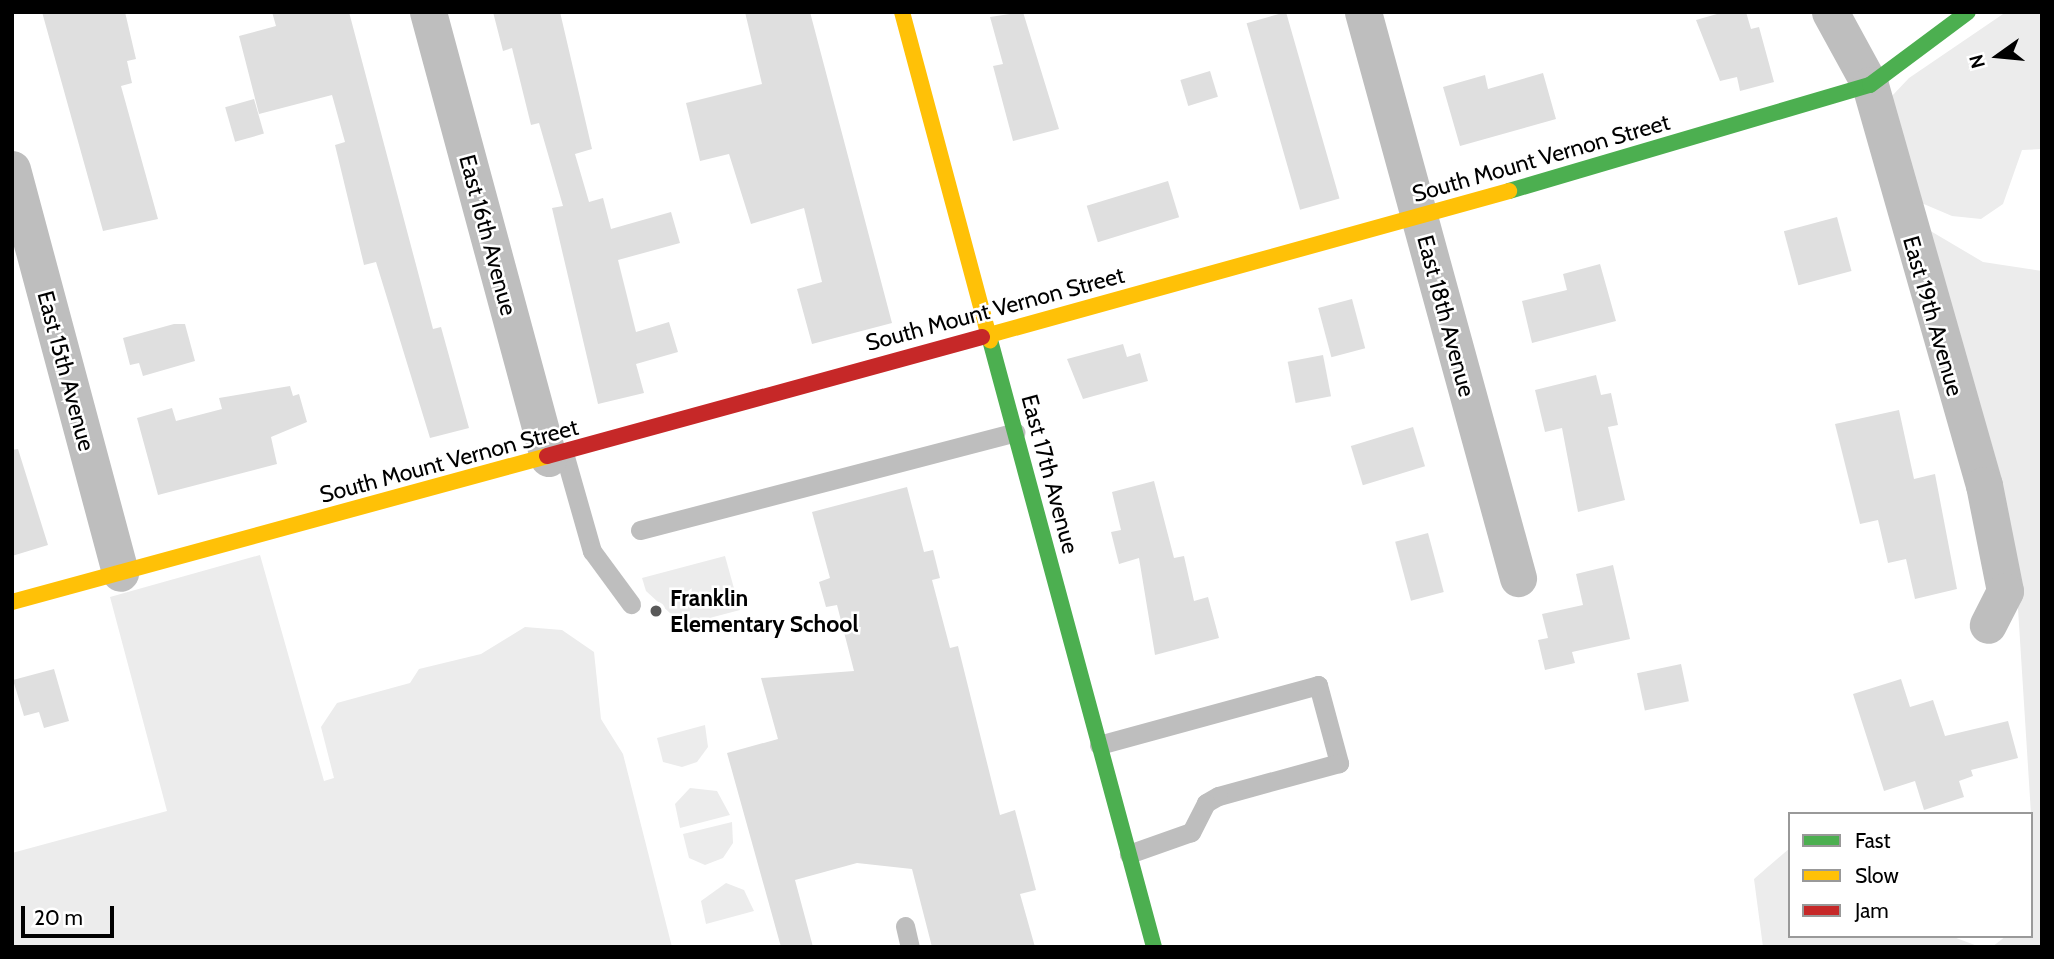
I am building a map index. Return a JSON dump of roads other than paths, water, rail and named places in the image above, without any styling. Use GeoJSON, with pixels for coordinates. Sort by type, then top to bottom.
{"type":"FeatureCollection","features":[{"type":"Feature","properties":{"kind":"street","name":"East 16th Avenue"},"geometry":{"type":"LineString","coordinates":[[428,12],[556,456]]}},
{"type":"Feature","properties":{"kind":"street","name":"East 17th Avenue"},"geometry":{"type":"LineString","coordinates":[[902,12],[1154,947]]}},
{"type":"Feature","properties":{"kind":"street","name":"East 18th Avenue"},"geometry":{"type":"LineString","coordinates":[[1363,12],[1518,578]]}},
{"type":"Feature","properties":{"kind":"street","name":"East 19th Avenue"},"geometry":{"type":"LineString","coordinates":[[1830,12],[1870,85],[2001,554],[2005,591],[1988,625]]}},
{"type":"Feature","properties":{"kind":"street","name":"South Mount Vernon Street"},"geometry":{"type":"LineString","coordinates":[[12,602],[556,456],[989,333],[1418,218],[1870,85],[1968,12]]}},
{"type":"Feature","properties":{"kind":"street","name":"East 15th Avenue"},"geometry":{"type":"LineString","coordinates":[[12,169],[120,573]]}},
{"type":"Feature","properties":{"kind":"lane"},"geometry":{"type":"LineString","coordinates":[[639,530],[1015,432]]}},
{"type":"Feature","properties":{"kind":"lane"},"geometry":{"type":"LineString","coordinates":[[556,456],[592,551],[631,604]]}},
{"type":"Feature","properties":{"kind":"lane"},"geometry":{"type":"LineString","coordinates":[[1099,745],[1318,685],[1339,763],[1219,796],[1206,803],[1191,832],[1129,854]]}},
{"type":"Feature","properties":{"kind":"lane"},"geometry":{"type":"LineString","coordinates":[[905,926],[910,947]]}},
{"type":"Feature","properties":{"kind":"place","name":"Franklin Elementary School"},"geometry":{"type":"Point","coordinates":[656,611]}}]}
